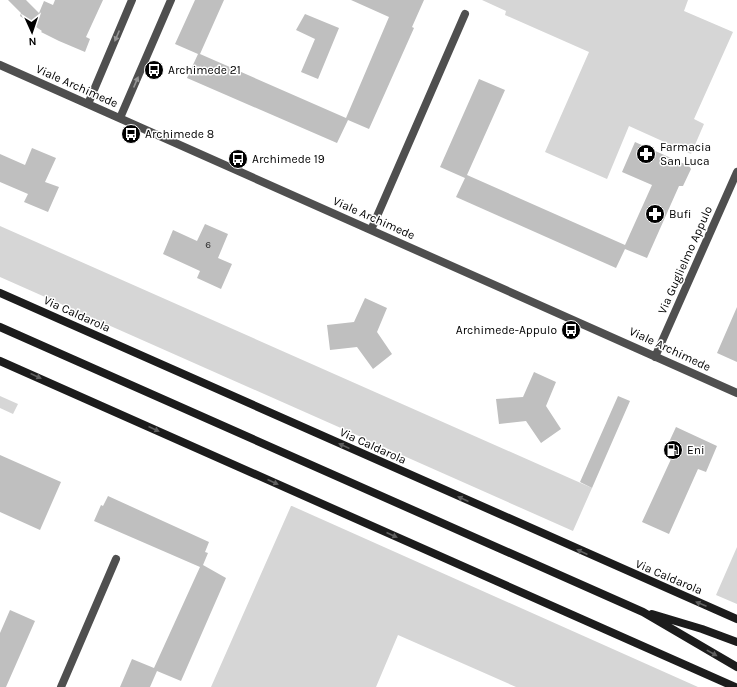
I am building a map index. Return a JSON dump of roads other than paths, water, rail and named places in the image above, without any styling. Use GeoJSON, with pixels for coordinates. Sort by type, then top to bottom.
{"type":"FeatureCollection","features":[{"type":"Feature","properties":{"kind":"street"},"geometry":{"type":"LineString","coordinates":[[88,104],[132,0]]}},
{"type":"Feature","properties":{"kind":"street"},"geometry":{"type":"LineString","coordinates":[[120,118],[171,0]]}},
{"type":"Feature","properties":{"kind":"street"},"geometry":{"type":"LineString","coordinates":[[371,230],[465,14]]}},
{"type":"Feature","properties":{"kind":"street","name":"Viale Archimede"},"geometry":{"type":"LineString","coordinates":[[0,65],[737,393]]}},
{"type":"Feature","properties":{"kind":"street","name":"Via Guglielmo Appulo"},"geometry":{"type":"LineString","coordinates":[[655,356],[737,172]]}},
{"type":"Feature","properties":{"kind":"street","name":"Via Caldarola"},"geometry":{"type":"LineString","coordinates":[[0,293],[737,619]]}},
{"type":"Feature","properties":{"kind":"street"},"geometry":{"type":"LineString","coordinates":[[0,327],[643,612],[737,667]]}},
{"type":"Feature","properties":{"kind":"street"},"geometry":{"type":"LineString","coordinates":[[0,361],[735,687]]}},
{"type":"Feature","properties":{"kind":"street"},"geometry":{"type":"LineString","coordinates":[[61,687],[116,559]]}},
{"type":"Feature","properties":{"kind":"street"},"geometry":{"type":"LineString","coordinates":[[643,612],[702,629],[737,642]]}},
{"type":"Feature","properties":{"kind":"place","name":"Archimede 21"},"geometry":{"type":"Point","coordinates":[154,70]}},
{"type":"Feature","properties":{"kind":"place","name":"Archimede 8"},"geometry":{"type":"Point","coordinates":[131,134]}},
{"type":"Feature","properties":{"kind":"place","name":"Farmacia San Luca"},"geometry":{"type":"Point","coordinates":[646,154]}},
{"type":"Feature","properties":{"kind":"place","name":"Archimede 19"},"geometry":{"type":"Point","coordinates":[238,159]}},
{"type":"Feature","properties":{"kind":"place","name":"Bufi"},"geometry":{"type":"Point","coordinates":[655,214]}},
{"type":"Feature","properties":{"kind":"place","name":"Archimede-Appulo"},"geometry":{"type":"Point","coordinates":[571,330]}},
{"type":"Feature","properties":{"kind":"place","name":"Eni"},"geometry":{"type":"Point","coordinates":[673,450]}}]}
